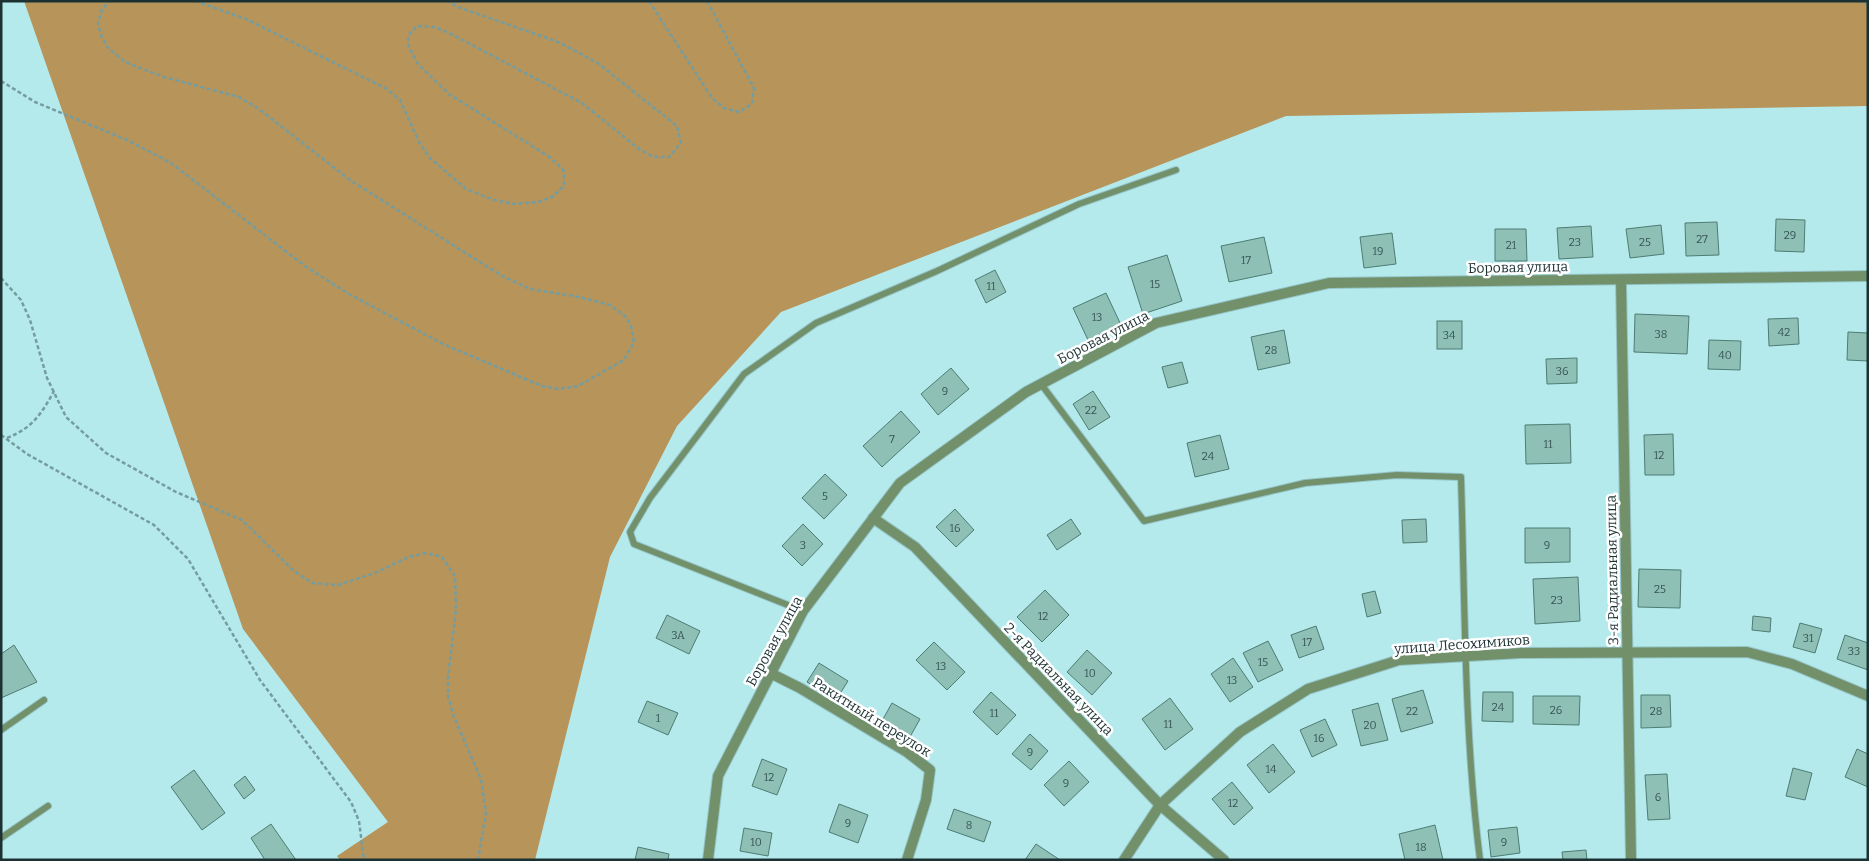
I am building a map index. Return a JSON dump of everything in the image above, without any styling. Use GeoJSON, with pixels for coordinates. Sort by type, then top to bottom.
{"type":"FeatureCollection","features":[{"type":"Feature","properties":{"kind":"street","name":"Боровая улица"},"geometry":{"type":"LineString","coordinates":[[708,860],[718,776],[803,611],[900,483],[1026,392],[1156,324],[1329,283],[1868,276]]}},
{"type":"Feature","properties":{"kind":"street","name":"3-я Радиальная улица"},"geometry":{"type":"LineString","coordinates":[[1621,280],[1631,860]]}},
{"type":"Feature","properties":{"kind":"street","name":"2-я Радиальная улица"},"geometry":{"type":"LineString","coordinates":[[874,518],[915,547],[1160,805],[1224,860]]}},
{"type":"Feature","properties":{"kind":"street","name":"улица Лесохимиков"},"geometry":{"type":"LineString","coordinates":[[1124,860],[1160,805],[1240,732],[1308,689],[1399,660],[1521,653],[1747,652],[1792,664],[1868,696]]}},
{"type":"Feature","properties":{"kind":"street","name":"Ракитный переулок"},"geometry":{"type":"LineString","coordinates":[[770,674],[800,688],[907,752],[930,770],[926,800],[907,860]]}},
{"type":"Feature","properties":{"kind":"lane"},"geometry":{"type":"LineString","coordinates":[[803,611],[634,544],[630,532],[650,498],[744,374],[816,323],[937,271],[1080,204],[1176,170]]}},
{"type":"Feature","properties":{"kind":"lane"},"geometry":{"type":"LineString","coordinates":[[1041,384],[1144,521],[1305,484],[1397,475],[1461,477],[1472,799],[1480,860]]}},
{"type":"Feature","properties":{"kind":"lane"},"geometry":{"type":"LineString","coordinates":[[1,730],[44,700]]}},
{"type":"Feature","properties":{"kind":"lane"},"geometry":{"type":"LineString","coordinates":[[1,838],[48,806]]}},
{"type":"Feature","properties":{"kind":"path"},"geometry":{"type":"LineString","coordinates":[[1,81],[35,102],[127,140],[171,163],[305,266],[349,294],[443,344],[542,386],[559,389],[578,386],[624,360],[634,342],[632,326],[626,317],[610,305],[579,297],[530,289],[502,276],[350,180],[259,109],[239,97],[164,77],[125,62],[109,49],[102,38],[98,24],[102,9],[110,1]]}},
{"type":"Feature","properties":{"kind":"path"},"geometry":{"type":"LineString","coordinates":[[195,1],[246,19],[387,89],[400,100],[420,144],[430,158],[466,189],[494,200],[513,204],[538,202],[552,197],[564,186],[564,171],[551,158],[449,94],[418,64],[409,47],[408,36],[416,26],[435,27],[451,34],[582,103],[639,149],[654,157],[669,157],[681,143],[677,126],[598,64],[561,43],[458,7],[448,1]]}},
{"type":"Feature","properties":{"kind":"path"},"geometry":{"type":"LineString","coordinates":[[649,1],[712,98],[724,108],[740,112],[752,104],[754,88],[707,1]]}},
{"type":"Feature","properties":{"kind":"path"},"geometry":{"type":"LineString","coordinates":[[1858,1],[1868,5]]}},
{"type":"Feature","properties":{"kind":"path"},"geometry":{"type":"LineString","coordinates":[[1,278],[20,300],[30,320],[47,378],[66,417],[106,453],[176,492],[242,520],[295,572],[313,583],[338,585],[375,573],[409,557],[426,553],[442,556],[455,576],[456,610],[448,677],[448,697],[454,717],[481,779],[486,813],[478,860]]}},
{"type":"Feature","properties":{"kind":"path"},"geometry":{"type":"LineString","coordinates":[[6,438],[23,431],[42,413],[54,391]]}},
{"type":"Feature","properties":{"kind":"path"},"geometry":{"type":"LineString","coordinates":[[1,435],[27,454],[154,526],[188,559],[260,680],[351,802],[359,821],[364,860]]}},
{"type":"Feature","properties":{"kind":"shaded area"},"geometry":{"type":"Polygon","coordinates":[[[24,1],[1868,1],[1868,106],[1286,116],[781,312],[677,426],[610,557],[535,860],[340,860],[337,856],[388,822],[243,629],[24,1]]]}},
{"type":"Feature","properties":{"kind":"building"},"geometry":{"type":"Polygon","coordinates":[[[1776,219],[1805,220],[1804,252],[1775,251],[1776,219]]]}},
{"type":"Feature","properties":{"kind":"building"},"geometry":{"type":"Polygon","coordinates":[[[1717,222],[1719,255],[1686,256],[1685,223],[1717,222]]]}},
{"type":"Feature","properties":{"kind":"building"},"geometry":{"type":"Polygon","coordinates":[[[1661,225],[1664,254],[1630,258],[1626,229],[1661,225]]]}},
{"type":"Feature","properties":{"kind":"building"},"geometry":{"type":"Polygon","coordinates":[[[1591,226],[1593,257],[1559,259],[1557,228],[1591,226]]]}},
{"type":"Feature","properties":{"kind":"building"},"geometry":{"type":"Polygon","coordinates":[[[1495,229],[1526,229],[1527,261],[1495,261],[1495,229]]]}},
{"type":"Feature","properties":{"kind":"building"},"geometry":{"type":"Polygon","coordinates":[[[1392,233],[1396,264],[1364,268],[1360,237],[1392,233]]]}},
{"type":"Feature","properties":{"kind":"building"},"geometry":{"type":"Polygon","coordinates":[[[1264,237],[1272,273],[1229,282],[1221,246],[1264,237]]]}},
{"type":"Feature","properties":{"kind":"building"},"geometry":{"type":"Polygon","coordinates":[[[1167,255],[1182,301],[1143,314],[1128,267],[1167,255]]]}},
{"type":"Feature","properties":{"kind":"building"},"geometry":{"type":"Polygon","coordinates":[[[995,270],[1006,292],[986,303],[975,280],[995,270]]]}},
{"type":"Feature","properties":{"kind":"building"},"geometry":{"type":"Polygon","coordinates":[[[1106,293],[1121,325],[1088,340],[1073,308],[1106,293]]]}},
{"type":"Feature","properties":{"kind":"building"},"geometry":{"type":"Polygon","coordinates":[[[1635,314],[1689,316],[1687,354],[1634,352],[1635,314]]]}},
{"type":"Feature","properties":{"kind":"building"},"geometry":{"type":"Polygon","coordinates":[[[1798,318],[1799,344],[1769,346],[1768,319],[1798,318]]]}},
{"type":"Feature","properties":{"kind":"building"},"geometry":{"type":"Polygon","coordinates":[[[1437,321],[1462,321],[1462,349],[1437,349],[1437,321]]]}},
{"type":"Feature","properties":{"kind":"building"},"geometry":{"type":"Polygon","coordinates":[[[1284,330],[1290,363],[1258,370],[1251,337],[1284,330]]]}},
{"type":"Feature","properties":{"kind":"building"},"geometry":{"type":"Polygon","coordinates":[[[1848,332],[1868,333],[1868,361],[1847,360],[1848,332]]]}},
{"type":"Feature","properties":{"kind":"building"},"geometry":{"type":"Polygon","coordinates":[[[1709,340],[1741,341],[1740,370],[1708,369],[1709,340]]]}},
{"type":"Feature","properties":{"kind":"building"},"geometry":{"type":"Polygon","coordinates":[[[1577,358],[1577,383],[1547,384],[1546,359],[1577,358]]]}},
{"type":"Feature","properties":{"kind":"building"},"geometry":{"type":"Polygon","coordinates":[[[1182,362],[1188,383],[1168,388],[1162,367],[1182,362]]]}},
{"type":"Feature","properties":{"kind":"building"},"geometry":{"type":"Polygon","coordinates":[[[951,368],[969,389],[938,415],[921,394],[951,368]]]}},
{"type":"Feature","properties":{"kind":"building"},"geometry":{"type":"Polygon","coordinates":[[[1093,391],[1110,417],[1089,430],[1073,404],[1093,391]]]}},
{"type":"Feature","properties":{"kind":"building"},"geometry":{"type":"Polygon","coordinates":[[[901,411],[920,432],[882,467],[863,446],[901,411]]]}},
{"type":"Feature","properties":{"kind":"building"},"geometry":{"type":"Polygon","coordinates":[[[1570,424],[1571,463],[1526,464],[1525,425],[1570,424]]]}},
{"type":"Feature","properties":{"kind":"building"},"geometry":{"type":"Polygon","coordinates":[[[1673,434],[1674,475],[1645,475],[1644,435],[1673,434]]]}},
{"type":"Feature","properties":{"kind":"building"},"geometry":{"type":"Polygon","coordinates":[[[1220,435],[1229,469],[1195,477],[1187,443],[1220,435]]]}},
{"type":"Feature","properties":{"kind":"building"},"geometry":{"type":"Polygon","coordinates":[[[825,474],[847,495],[824,519],[802,498],[825,474]]]}},
{"type":"Feature","properties":{"kind":"building"},"geometry":{"type":"Polygon","coordinates":[[[955,509],[974,530],[956,547],[936,527],[955,509]]]}},
{"type":"Feature","properties":{"kind":"building"},"geometry":{"type":"Polygon","coordinates":[[[1071,519],[1081,534],[1057,550],[1047,535],[1071,519]]]}},
{"type":"Feature","properties":{"kind":"building"},"geometry":{"type":"Polygon","coordinates":[[[1426,519],[1427,542],[1403,543],[1402,520],[1426,519]]]}},
{"type":"Feature","properties":{"kind":"building"},"geometry":{"type":"Polygon","coordinates":[[[803,524],[823,544],[802,566],[782,546],[803,524]]]}},
{"type":"Feature","properties":{"kind":"building"},"geometry":{"type":"Polygon","coordinates":[[[1525,528],[1570,528],[1570,562],[1525,563],[1525,528]]]}},
{"type":"Feature","properties":{"kind":"building"},"geometry":{"type":"Polygon","coordinates":[[[1639,569],[1681,570],[1680,608],[1638,607],[1639,569]]]}},
{"type":"Feature","properties":{"kind":"building"},"geometry":{"type":"Polygon","coordinates":[[[1578,577],[1580,621],[1535,624],[1533,579],[1578,577]]]}},
{"type":"Feature","properties":{"kind":"building"},"geometry":{"type":"Polygon","coordinates":[[[1045,590],[1069,615],[1042,642],[1017,617],[1045,590]]]}},
{"type":"Feature","properties":{"kind":"building"},"geometry":{"type":"Polygon","coordinates":[[[1375,591],[1381,613],[1367,617],[1362,594],[1375,591]]]}},
{"type":"Feature","properties":{"kind":"building"},"geometry":{"type":"Polygon","coordinates":[[[667,615],[700,631],[689,654],[656,638],[667,615]]]}},
{"type":"Feature","properties":{"kind":"building"},"geometry":{"type":"Polygon","coordinates":[[[1753,616],[1771,618],[1770,632],[1752,630],[1753,616]]]}},
{"type":"Feature","properties":{"kind":"building"},"geometry":{"type":"Polygon","coordinates":[[[1800,623],[1822,629],[1815,653],[1793,647],[1800,623]]]}},
{"type":"Feature","properties":{"kind":"building"},"geometry":{"type":"Polygon","coordinates":[[[1316,626],[1324,649],[1299,658],[1291,635],[1316,626]]]}},
{"type":"Feature","properties":{"kind":"building"},"geometry":{"type":"Polygon","coordinates":[[[1845,635],[1868,643],[1868,670],[1837,659],[1845,635]]]}},
{"type":"Feature","properties":{"kind":"building"},"geometry":{"type":"Polygon","coordinates":[[[1268,641],[1283,670],[1258,682],[1243,653],[1268,641]]]}},
{"type":"Feature","properties":{"kind":"building"},"geometry":{"type":"Polygon","coordinates":[[[934,642],[965,672],[947,690],[916,660],[934,642]]]}},
{"type":"Feature","properties":{"kind":"building"},"geometry":{"type":"Polygon","coordinates":[[[14,645],[37,682],[1,698],[1,654],[14,645]]]}},
{"type":"Feature","properties":{"kind":"building"},"geometry":{"type":"Polygon","coordinates":[[[1087,650],[1112,673],[1092,695],[1067,672],[1087,650]]]}},
{"type":"Feature","properties":{"kind":"building"},"geometry":{"type":"Polygon","coordinates":[[[1233,658],[1253,687],[1230,702],[1211,674],[1233,658]]]}},
{"type":"Feature","properties":{"kind":"building"},"geometry":{"type":"Polygon","coordinates":[[[819,663],[848,681],[836,700],[807,682],[819,663]]]}},
{"type":"Feature","properties":{"kind":"building"},"geometry":{"type":"Polygon","coordinates":[[[1423,690],[1433,723],[1401,732],[1392,699],[1423,690]]]}},
{"type":"Feature","properties":{"kind":"building"},"geometry":{"type":"Polygon","coordinates":[[[991,692],[1016,715],[997,735],[973,712],[991,692]]]}},
{"type":"Feature","properties":{"kind":"building"},"geometry":{"type":"Polygon","coordinates":[[[1483,692],[1513,692],[1513,722],[1482,721],[1483,692]]]}},
{"type":"Feature","properties":{"kind":"building"},"geometry":{"type":"Polygon","coordinates":[[[1641,695],[1670,695],[1671,727],[1641,728],[1641,695]]]}},
{"type":"Feature","properties":{"kind":"building"},"geometry":{"type":"Polygon","coordinates":[[[1533,696],[1580,696],[1579,725],[1533,724],[1533,696]]]}},
{"type":"Feature","properties":{"kind":"building"},"geometry":{"type":"Polygon","coordinates":[[[1170,698],[1193,729],[1165,750],[1142,719],[1170,698]]]}},
{"type":"Feature","properties":{"kind":"building"},"geometry":{"type":"Polygon","coordinates":[[[647,701],[678,713],[668,735],[638,722],[647,701]]]}},
{"type":"Feature","properties":{"kind":"building"},"geometry":{"type":"Polygon","coordinates":[[[892,703],[920,719],[906,744],[878,728],[892,703]]]}},
{"type":"Feature","properties":{"kind":"building"},"geometry":{"type":"Polygon","coordinates":[[[1378,703],[1388,740],[1361,746],[1352,710],[1378,703]]]}},
{"type":"Feature","properties":{"kind":"building"},"geometry":{"type":"Polygon","coordinates":[[[1325,719],[1337,745],[1312,757],[1300,730],[1325,719]]]}},
{"type":"Feature","properties":{"kind":"building"},"geometry":{"type":"Polygon","coordinates":[[[1030,734],[1048,751],[1031,770],[1012,754],[1030,734]]]}},
{"type":"Feature","properties":{"kind":"building"},"geometry":{"type":"Polygon","coordinates":[[[1273,744],[1295,772],[1269,793],[1247,765],[1273,744]]]}},
{"type":"Feature","properties":{"kind":"building"},"geometry":{"type":"Polygon","coordinates":[[[1857,749],[1868,754],[1868,787],[1845,777],[1857,749]]]}},
{"type":"Feature","properties":{"kind":"building"},"geometry":{"type":"Polygon","coordinates":[[[762,759],[787,769],[777,795],[752,786],[762,759]]]}},
{"type":"Feature","properties":{"kind":"building"},"geometry":{"type":"Polygon","coordinates":[[[1069,761],[1089,782],[1064,806],[1044,785],[1069,761]]]}},
{"type":"Feature","properties":{"kind":"building"},"geometry":{"type":"Polygon","coordinates":[[[1793,768],[1812,773],[1805,800],[1786,796],[1793,768]]]}},
{"type":"Feature","properties":{"kind":"building"},"geometry":{"type":"Polygon","coordinates":[[[194,770],[225,813],[202,830],[171,787],[194,770]]]}},
{"type":"Feature","properties":{"kind":"building"},"geometry":{"type":"Polygon","coordinates":[[[1667,774],[1670,819],[1648,820],[1645,775],[1667,774]]]}},
{"type":"Feature","properties":{"kind":"building"},"geometry":{"type":"Polygon","coordinates":[[[245,776],[255,790],[244,799],[234,785],[245,776]]]}},
{"type":"Feature","properties":{"kind":"building"},"geometry":{"type":"Polygon","coordinates":[[[1232,782],[1253,808],[1234,825],[1212,799],[1232,782]]]}},
{"type":"Feature","properties":{"kind":"building"},"geometry":{"type":"Polygon","coordinates":[[[839,804],[868,815],[858,843],[829,832],[839,804]]]}},
{"type":"Feature","properties":{"kind":"building"},"geometry":{"type":"Polygon","coordinates":[[[954,809],[991,822],[984,842],[947,829],[954,809]]]}},
{"type":"Feature","properties":{"kind":"building"},"geometry":{"type":"Polygon","coordinates":[[[271,824],[296,860],[265,860],[251,838],[271,824]]]}},
{"type":"Feature","properties":{"kind":"building"},"geometry":{"type":"Polygon","coordinates":[[[1435,825],[1443,860],[1405,860],[1399,834],[1435,825]]]}},
{"type":"Feature","properties":{"kind":"building"},"geometry":{"type":"Polygon","coordinates":[[[1517,827],[1520,853],[1491,857],[1488,830],[1517,827]]]}},
{"type":"Feature","properties":{"kind":"building"},"geometry":{"type":"Polygon","coordinates":[[[744,828],[772,833],[768,856],[740,851],[744,828]]]}},
{"type":"Feature","properties":{"kind":"building"},"geometry":{"type":"Polygon","coordinates":[[[1036,844],[1060,860],[1025,860],[1036,844]]]}},
{"type":"Feature","properties":{"kind":"building"},"geometry":{"type":"Polygon","coordinates":[[[638,847],[669,854],[668,860],[635,860],[638,847]]]}},
{"type":"Feature","properties":{"kind":"building"},"geometry":{"type":"Polygon","coordinates":[[[1586,850],[1587,860],[1563,860],[1562,852],[1586,850]]]}}]}
